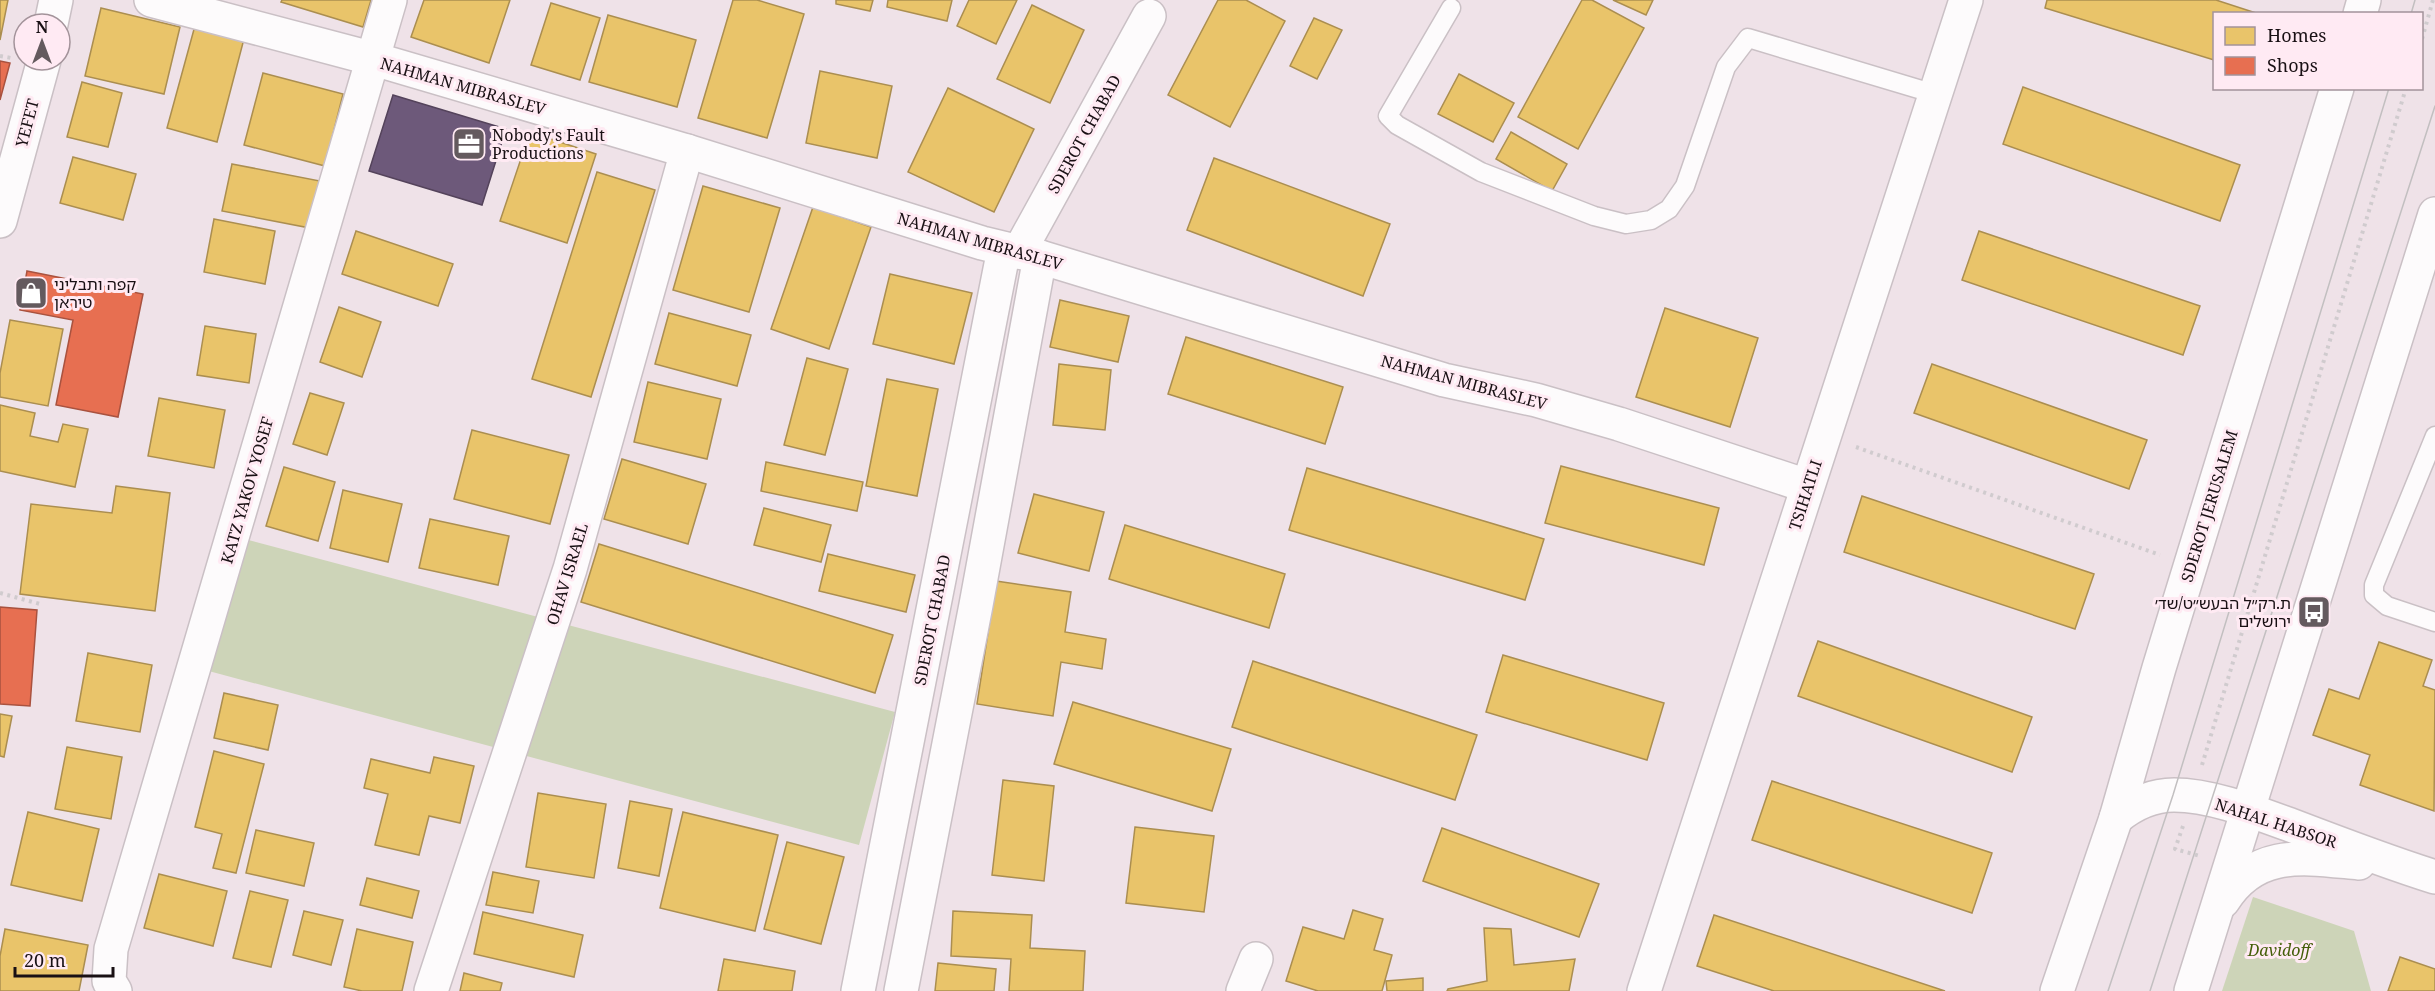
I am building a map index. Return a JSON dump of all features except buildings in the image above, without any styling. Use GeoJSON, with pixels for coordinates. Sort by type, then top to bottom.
{"type":"FeatureCollection","features":[{"type":"Feature","properties":{"kind":"street","name":"NAHMAN MIBRASLEV"},"geometry":{"type":"LineString","coordinates":[[151,0],[374,59],[687,151],[1444,380],[1536,400],[1619,424],[1808,486]]}},
{"type":"Feature","properties":{"kind":"street","name":"KATZ YAKOV YOSEF"},"geometry":{"type":"LineString","coordinates":[[112,986],[111,949],[390,0]]}},
{"type":"Feature","properties":{"kind":"street","name":"TSIHATLI"},"geometry":{"type":"LineString","coordinates":[[1644,991],[1966,0]]}},
{"type":"Feature","properties":{"kind":"street","name":"SDEROT CHABAD"},"geometry":{"type":"LineString","coordinates":[[858,991],[1021,253],[1149,16]]}},
{"type":"Feature","properties":{"kind":"street","name":"YEFET"},"geometry":{"type":"LineString","coordinates":[[0,221],[41,72]]}},
{"type":"Feature","properties":{"kind":"street","name":"SDEROT JERUSALEM"},"geometry":{"type":"LineString","coordinates":[[2057,991],[2116,818],[2190,566],[2336,90]]}},
{"type":"Feature","properties":{"kind":"street","name":"OHAV ISRAEL"},"geometry":{"type":"LineString","coordinates":[[431,991],[570,569],[687,151]]}},
{"type":"Feature","properties":{"kind":"street"},"geometry":{"type":"LineString","coordinates":[[2192,991],[2435,214]]}},
{"type":"Feature","properties":{"kind":"street","name":"SDEROT CHABAD"},"geometry":{"type":"LineString","coordinates":[[901,991],[1021,253]]}},
{"type":"Feature","properties":{"kind":"street","name":"NAHAL HABSOR"},"geometry":{"type":"LineString","coordinates":[[2116,818],[2131,805],[2143,800],[2173,795],[2192,797],[2249,810],[2435,877]]}},
{"type":"Feature","properties":{"kind":"street","name":"NAHAL HABSOR"},"geometry":{"type":"LineString","coordinates":[[2215,920],[2223,900],[2241,876],[2274,862],[2313,859],[2403,867]]}},
{"type":"Feature","properties":{"kind":"street"},"geometry":{"type":"LineString","coordinates":[[1244,991],[1256,959]]}},
{"type":"Feature","properties":{"kind":"lane"},"geometry":{"type":"LineString","coordinates":[[1451,8],[1388,116],[1397,125],[1481,172],[1594,216],[1626,224],[1651,220],[1669,209],[1685,186],[1726,68],[1748,38],[1935,94]]}},
{"type":"Feature","properties":{"kind":"lane"},"geometry":{"type":"LineString","coordinates":[[2435,436],[2374,585],[2374,595],[2387,606],[2435,622]]}},
{"type":"Feature","properties":{"kind":"path"},"geometry":{"type":"LineString","coordinates":[[2423,32],[2433,0]]}},
{"type":"Feature","properties":{"kind":"path"},"geometry":{"type":"LineString","coordinates":[[2192,797],[2405,90]]}},
{"type":"Feature","properties":{"kind":"path"},"geometry":{"type":"LineString","coordinates":[[1824,436],[2190,566]]}},
{"type":"Feature","properties":{"kind":"path"},"geometry":{"type":"LineString","coordinates":[[0,593],[40,604]]}},
{"type":"Feature","properties":{"kind":"green space"},"geometry":{"type":"Polygon","coordinates":[[[241,538],[895,712],[859,845],[205,670],[241,538]]]}},
{"type":"Feature","properties":{"kind":"green space","name":"Davidoff"},"geometry":{"type":"Polygon","coordinates":[[[2253,897],[2354,931],[2371,991],[2222,991],[2253,897]]]}},
{"type":"Feature","properties":{"kind":"tram line"},"geometry":{"type":"LineString","coordinates":[[2412,12],[2415,0]]}},
{"type":"Feature","properties":{"kind":"tram line"},"geometry":{"type":"LineString","coordinates":[[2108,991],[2173,795],[2388,90]]}},
{"type":"Feature","properties":{"kind":"tram line"},"geometry":{"type":"LineString","coordinates":[[2150,991],[2435,106]]}},
{"type":"Feature","properties":{"kind":"place","name":"Nobody's Fault Productions"},"geometry":{"type":"Point","coordinates":[469,144]}},
{"type":"Feature","properties":{"kind":"place","name":"קפה ותבליני טיראן"},"geometry":{"type":"Point","coordinates":[31,293]}},
{"type":"Feature","properties":{"kind":"place","name":"ת.רק״ל הבעש״ט/שד׳ ירושלים"},"geometry":{"type":"Point","coordinates":[2314,612]}}]}
